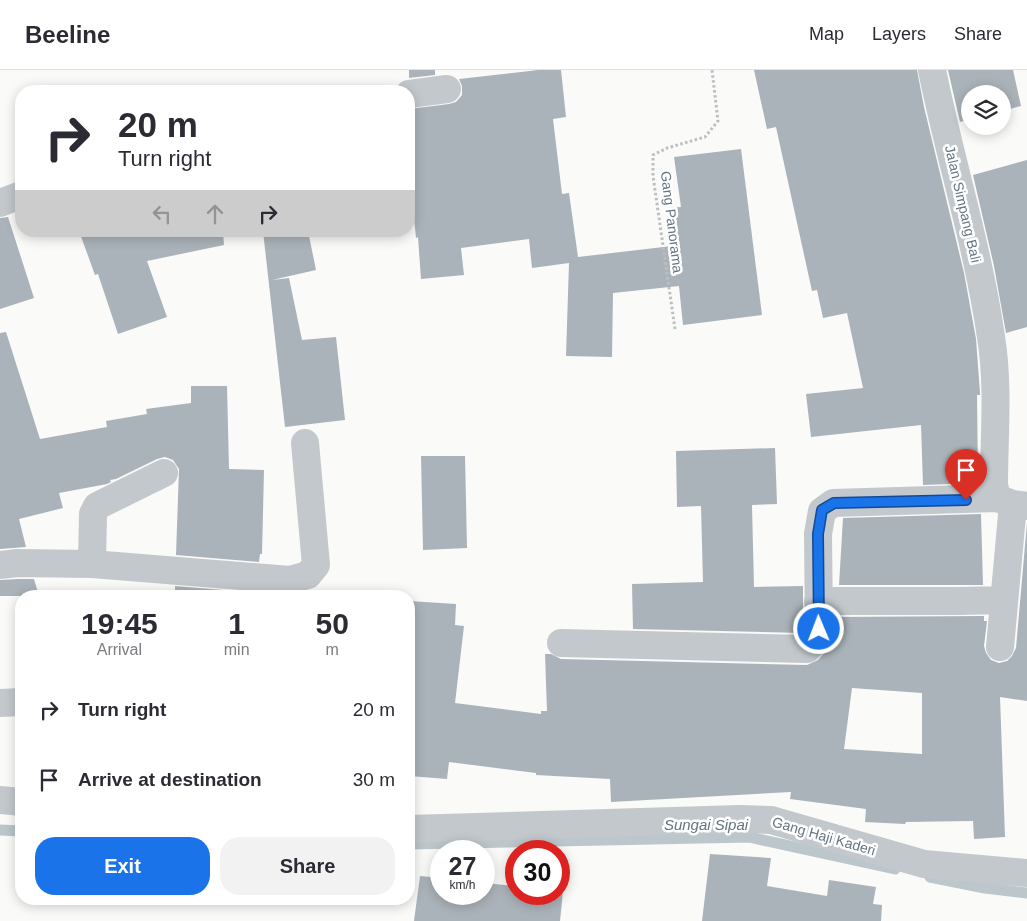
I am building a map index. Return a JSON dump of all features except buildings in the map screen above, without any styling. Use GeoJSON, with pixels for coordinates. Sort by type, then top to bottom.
{"type":"FeatureCollection","features":[{"type":"Feature","properties":{"kind":"street","name":"Jalan Simpang Bali"},"geometry":{"type":"LineString","coordinates":[[932,70],[962,197],[992,338],[995,372],[994,485],[1012,503],[1000,646]]}},
{"type":"Feature","properties":{"kind":"street"},"geometry":{"type":"LineString","coordinates":[[415,93],[447,89]]}},
{"type":"Feature","properties":{"kind":"street"},"geometry":{"type":"LineString","coordinates":[[0,203],[15,197]]}},
{"type":"Feature","properties":{"kind":"street"},"geometry":{"type":"LineString","coordinates":[[0,565],[17,563],[92,564],[290,580],[308,575],[316,565],[305,443]]}},
{"type":"Feature","properties":{"kind":"street"},"geometry":{"type":"LineString","coordinates":[[92,564],[93,514],[96,506],[164,473]]}},
{"type":"Feature","properties":{"kind":"street"},"geometry":{"type":"LineString","coordinates":[[561,643],[807,649],[816,641],[819,629],[818,534],[822,510],[834,503],[1012,503]]}},
{"type":"Feature","properties":{"kind":"street"},"geometry":{"type":"LineString","coordinates":[[818,601],[1004,600]]}},
{"type":"Feature","properties":{"kind":"street"},"geometry":{"type":"LineString","coordinates":[[0,703],[15,702]]}},
{"type":"Feature","properties":{"kind":"street"},"geometry":{"type":"LineString","coordinates":[[0,800],[15,801]]}},
{"type":"Feature","properties":{"kind":"street","name":"Gang Haji Kaderi"},"geometry":{"type":"LineString","coordinates":[[415,829],[771,820],[924,864],[1027,873]]}},
{"type":"Feature","properties":{"kind":"path","name":"Gang Panorama"},"geometry":{"type":"LineString","coordinates":[[675,329],[653,176],[653,155],[667,148],[705,137],[718,121],[712,70]]}},
{"type":"Feature","properties":{"kind":"waterway","name":"Sungai Sipai"},"geometry":{"type":"LineString","coordinates":[[0,830],[15,831]]}},
{"type":"Feature","properties":{"kind":"waterway","name":"Sungai Sipai"},"geometry":{"type":"LineString","coordinates":[[415,844],[749,837],[895,869]]}},
{"type":"Feature","properties":{"kind":"waterway","name":"Sungai Sipai"},"geometry":{"type":"LineString","coordinates":[[930,877],[985,888],[1027,893]]}},
{"type":"Feature","properties":{"kind":"route"},"geometry":{"type":"LineString","coordinates":[[819,629],[818,534],[822,510],[834,503],[966,500]]}}]}
